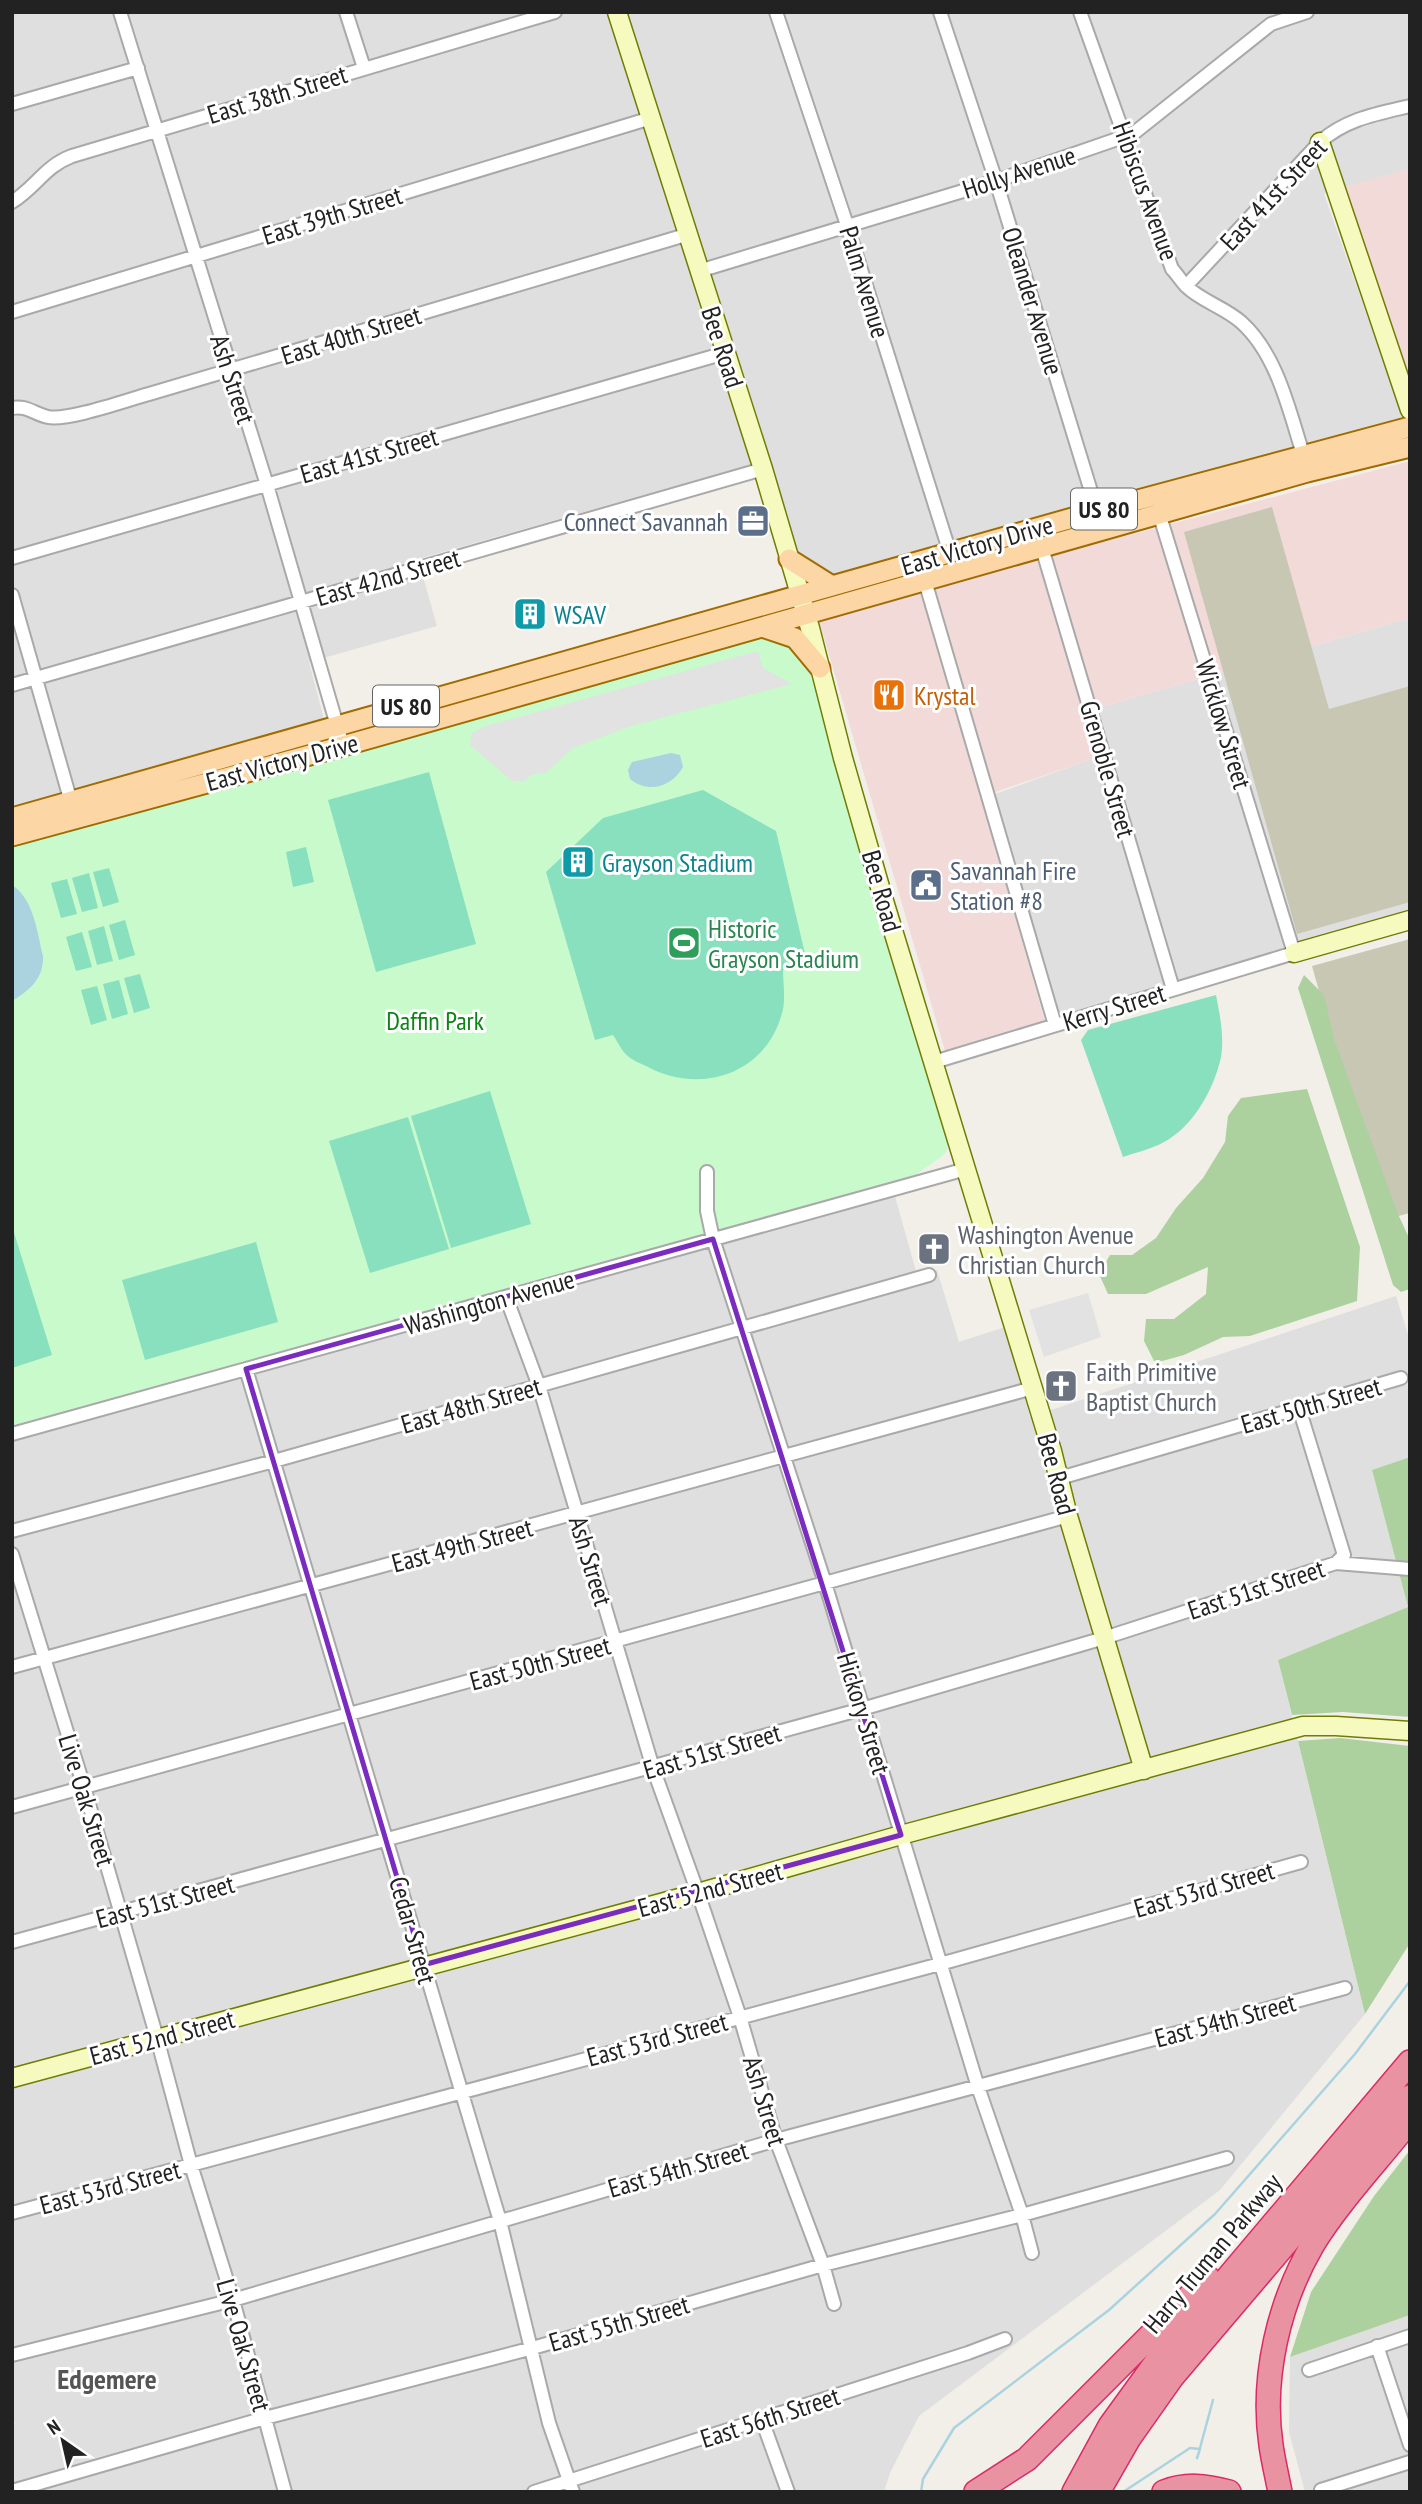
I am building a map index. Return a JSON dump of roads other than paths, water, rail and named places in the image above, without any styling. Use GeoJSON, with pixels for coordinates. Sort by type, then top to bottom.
{"type":"FeatureCollection","features":[{"type":"Feature","properties":{"kind":"highway","name":"Harry Truman Parkway"},"geometry":{"type":"LineString","coordinates":[[1074,2492],[1110,2426],[1147,2374],[1410,2062]]}},
{"type":"Feature","properties":{"kind":"highway","name":"Harry Truman Parkway"},"geometry":{"type":"LineString","coordinates":[[1098,2492],[1129,2438],[1172,2377],[1410,2097]]}},
{"type":"Feature","properties":{"kind":"highway"},"geometry":{"type":"LineString","coordinates":[[1280,2492],[1270,2442],[1270,2383],[1278,2326],[1292,2287],[1314,2243],[1410,2120]]}},
{"type":"Feature","properties":{"kind":"highway"},"geometry":{"type":"LineString","coordinates":[[976,2492],[1027,2459],[1057,2431],[1343,2142]]}},
{"type":"Feature","properties":{"kind":"highway"},"geometry":{"type":"LineString","coordinates":[[1164,2492],[1175,2487],[1202,2485],[1229,2492]]}},
{"type":"Feature","properties":{"kind":"main road","name":"Bee Road"},"geometry":{"type":"LineString","coordinates":[[617,12],[763,469],[877,875],[1060,1478],[1068,1516],[1144,1770]]}},
{"type":"Feature","properties":{"kind":"main road"},"geometry":{"type":"LineString","coordinates":[[1320,142],[1410,410]]}},
{"type":"Feature","properties":{"kind":"main road","name":"East Victory Drive"},"geometry":{"type":"LineString","coordinates":[[12,818],[338,726],[761,627],[832,586],[1153,495],[1410,427]]}},
{"type":"Feature","properties":{"kind":"main road","name":"East Victory Drive"},"geometry":{"type":"LineString","coordinates":[[12,836],[343,746],[549,677],[803,605],[925,581],[1307,472],[1410,447]]}},
{"type":"Feature","properties":{"kind":"main road"},"geometry":{"type":"LineString","coordinates":[[789,559],[832,586]]}},
{"type":"Feature","properties":{"kind":"main road"},"geometry":{"type":"LineString","coordinates":[[761,627],[794,638],[820,668]]}},
{"type":"Feature","properties":{"kind":"main road"},"geometry":{"type":"LineString","coordinates":[[47,827],[50,820],[68,812],[71,802]]}},
{"type":"Feature","properties":{"kind":"main road"},"geometry":{"type":"LineString","coordinates":[[1294,953],[1410,920]]}},
{"type":"Feature","properties":{"kind":"main road","name":"East 52nd Street"},"geometry":{"type":"LineString","coordinates":[[12,2078],[1303,1726],[1410,1731]]}},
{"type":"Feature","properties":{"kind":"street","name":"Ash Street"},"geometry":{"type":"LineString","coordinates":[[120,12],[267,485],[343,746]]}},
{"type":"Feature","properties":{"kind":"street"},"geometry":{"type":"LineString","coordinates":[[346,12],[363,68]]}},
{"type":"Feature","properties":{"kind":"street","name":"East 38th Street"},"geometry":{"type":"LineString","coordinates":[[12,202],[61,160],[555,12]]}},
{"type":"Feature","properties":{"kind":"street","name":"Palm Avenue"},"geometry":{"type":"LineString","coordinates":[[776,12],[847,225],[950,553]]}},
{"type":"Feature","properties":{"kind":"street","name":"Oleander Avenue"},"geometry":{"type":"LineString","coordinates":[[940,12],[996,181],[1097,511]]}},
{"type":"Feature","properties":{"kind":"street","name":"Hibiscus Avenue"},"geometry":{"type":"LineString","coordinates":[[1080,12],[1172,269],[1186,286],[1240,321],[1254,337],[1267,356],[1286,400],[1303,454]]}},
{"type":"Feature","properties":{"kind":"street","name":"Holly Avenue"},"geometry":{"type":"LineString","coordinates":[[699,271],[996,181],[1126,136],[1271,24],[1307,12]]}},
{"type":"Feature","properties":{"kind":"street"},"geometry":{"type":"LineString","coordinates":[[12,104],[138,68]]}},
{"type":"Feature","properties":{"kind":"street","name":"East 41st Street"},"geometry":{"type":"LineString","coordinates":[[1186,286],[1335,129],[1357,118],[1410,106]]}},
{"type":"Feature","properties":{"kind":"street","name":"East 39th Street"},"geometry":{"type":"LineString","coordinates":[[12,312],[651,118]]}},
{"type":"Feature","properties":{"kind":"street","name":"East 40th Street"},"geometry":{"type":"LineString","coordinates":[[12,408],[22,406],[49,418],[68,416],[689,234]]}},
{"type":"Feature","properties":{"kind":"street","name":"East 41st Street"},"geometry":{"type":"LineString","coordinates":[[12,558],[725,353]]}},
{"type":"Feature","properties":{"kind":"street","name":"East 42nd Street"},"geometry":{"type":"LineString","coordinates":[[12,685],[763,469]]}},
{"type":"Feature","properties":{"kind":"street","name":"Wicklow Street"},"geometry":{"type":"LineString","coordinates":[[1153,495],[1294,953]]}},
{"type":"Feature","properties":{"kind":"street","name":"Grenoble Street"},"geometry":{"type":"LineString","coordinates":[[1042,548],[1173,989]]}},
{"type":"Feature","properties":{"kind":"street"},"geometry":{"type":"LineString","coordinates":[[925,581],[1055,1026]]}},
{"type":"Feature","properties":{"kind":"street"},"geometry":{"type":"LineString","coordinates":[[12,594],[71,802]]}},
{"type":"Feature","properties":{"kind":"street","name":"Kerry Street"},"geometry":{"type":"LineString","coordinates":[[934,1062],[1294,953]]}},
{"type":"Feature","properties":{"kind":"street","name":"Washington Avenue"},"geometry":{"type":"LineString","coordinates":[[12,1434],[966,1169]]}},
{"type":"Feature","properties":{"kind":"street","name":"Hickory Street"},"geometry":{"type":"LineString","coordinates":[[707,1172],[707,1212],[713,1240],[825,1583],[978,2087],[1022,2215],[1032,2253]]}},
{"type":"Feature","properties":{"kind":"street","name":"East 48th Street"},"geometry":{"type":"LineString","coordinates":[[12,1531],[274,1461],[929,1275]]}},
{"type":"Feature","properties":{"kind":"street","name":"Ash Street"},"geometry":{"type":"LineString","coordinates":[[506,1297],[539,1386],[653,1768],[740,2017],[776,2140],[823,2265],[834,2304]]}},
{"type":"Feature","properties":{"kind":"street","name":"Cedar Street"},"geometry":{"type":"LineString","coordinates":[[246,1369],[500,2221],[549,2423],[572,2486]]}},
{"type":"Feature","properties":{"kind":"street","name":"East 50th Street"},"geometry":{"type":"LineString","coordinates":[[1060,1478],[1401,1378]]}},
{"type":"Feature","properties":{"kind":"street","name":"East 49th Street"},"geometry":{"type":"LineString","coordinates":[[12,1667],[1033,1388]]}},
{"type":"Feature","properties":{"kind":"street"},"geometry":{"type":"LineString","coordinates":[[1299,1408],[1344,1555],[1336,1563]]}},
{"type":"Feature","properties":{"kind":"street","name":"East 50th Street"},"geometry":{"type":"LineString","coordinates":[[12,1807],[616,1643],[1068,1516]]}},
{"type":"Feature","properties":{"kind":"street","name":"Live Oak Street"},"geometry":{"type":"LineString","coordinates":[[12,1554],[121,1913],[191,2165],[233,2300],[285,2492]]}},
{"type":"Feature","properties":{"kind":"street","name":"East 51st Street"},"geometry":{"type":"LineString","coordinates":[[12,1942],[862,1709],[1104,1638],[1336,1563],[1410,1569]]}},
{"type":"Feature","properties":{"kind":"street","name":"East 53rd Street"},"geometry":{"type":"LineString","coordinates":[[12,2213],[940,1964],[1301,1862]]}},
{"type":"Feature","properties":{"kind":"street","name":"East 54th Street"},"geometry":{"type":"LineString","coordinates":[[12,2355],[233,2300],[776,2140],[1345,1988]]}},
{"type":"Feature","properties":{"kind":"street","name":"East 55th Street"},"geometry":{"type":"LineString","coordinates":[[12,2491],[265,2418],[529,2349],[823,2265],[1022,2215],[1227,2158]]}},
{"type":"Feature","properties":{"kind":"street"},"geometry":{"type":"LineString","coordinates":[[1309,2370],[1410,2336]]}},
{"type":"Feature","properties":{"kind":"street","name":"East 56th Street"},"geometry":{"type":"LineString","coordinates":[[534,2492],[572,2486],[1005,2339]]}},
{"type":"Feature","properties":{"kind":"street"},"geometry":{"type":"LineString","coordinates":[[1377,2346],[1404,2405],[1410,2445]]}},
{"type":"Feature","properties":{"kind":"street"},"geometry":{"type":"LineString","coordinates":[[762,2420],[788,2492]]}},
{"type":"Feature","properties":{"kind":"street"},"geometry":{"type":"LineString","coordinates":[[1321,2490],[1410,2462]]}},
{"type":"Feature","properties":{"kind":"water"},"geometry":{"type":"Polygon","coordinates":[[[671,753],[680,755],[683,767],[666,784],[644,786],[630,779],[628,770],[632,762],[671,753]]]}},
{"type":"Feature","properties":{"kind":"water"},"geometry":{"type":"Polygon","coordinates":[[[12,885],[30,907],[43,964],[35,983],[12,1001],[12,885]]]}},
{"type":"Feature","properties":{"kind":"waterway"},"geometry":{"type":"LineString","coordinates":[[921,2492],[923,2479],[954,2428],[1109,2310],[1215,2214],[1355,2054],[1410,1981]]}},
{"type":"Feature","properties":{"kind":"waterway"},"geometry":{"type":"LineString","coordinates":[[1200,2448],[1213,2400]]}},
{"type":"Feature","properties":{"kind":"waterway"},"geometry":{"type":"LineString","coordinates":[[1123,2492],[1190,2448],[1200,2449],[1197,2458]]}},
{"type":"Feature","properties":{"kind":"place","name":"Connect Savannah"},"geometry":{"type":"Point","coordinates":[753,521]}},
{"type":"Feature","properties":{"kind":"place","name":"WSAV"},"geometry":{"type":"Point","coordinates":[530,614]}},
{"type":"Feature","properties":{"kind":"place","name":"Krystal"},"geometry":{"type":"Point","coordinates":[889,695]}},
{"type":"Feature","properties":{"kind":"place","name":"Grayson Stadium"},"geometry":{"type":"Point","coordinates":[578,862]}},
{"type":"Feature","properties":{"kind":"place","name":"Savannah Fire Station #8"},"geometry":{"type":"Point","coordinates":[926,885]}},
{"type":"Feature","properties":{"kind":"place","name":"Historic Grayson Stadium"},"geometry":{"type":"Point","coordinates":[684,943]}},
{"type":"Feature","properties":{"kind":"place","name":"Washington Avenue Christian Church"},"geometry":{"type":"Point","coordinates":[934,1249]}},
{"type":"Feature","properties":{"kind":"place","name":"Faith Primitive Baptist Church"},"geometry":{"type":"Point","coordinates":[1061,1386]}},
{"type":"Feature","properties":{"kind":"district","name":"Edgemere"},"geometry":{"type":"Point","coordinates":[107,2378]}},
{"type":"Feature","properties":{"kind":"park label","name":"Daffin Park"},"geometry":{"type":"Point","coordinates":[435,1020]}}]}
